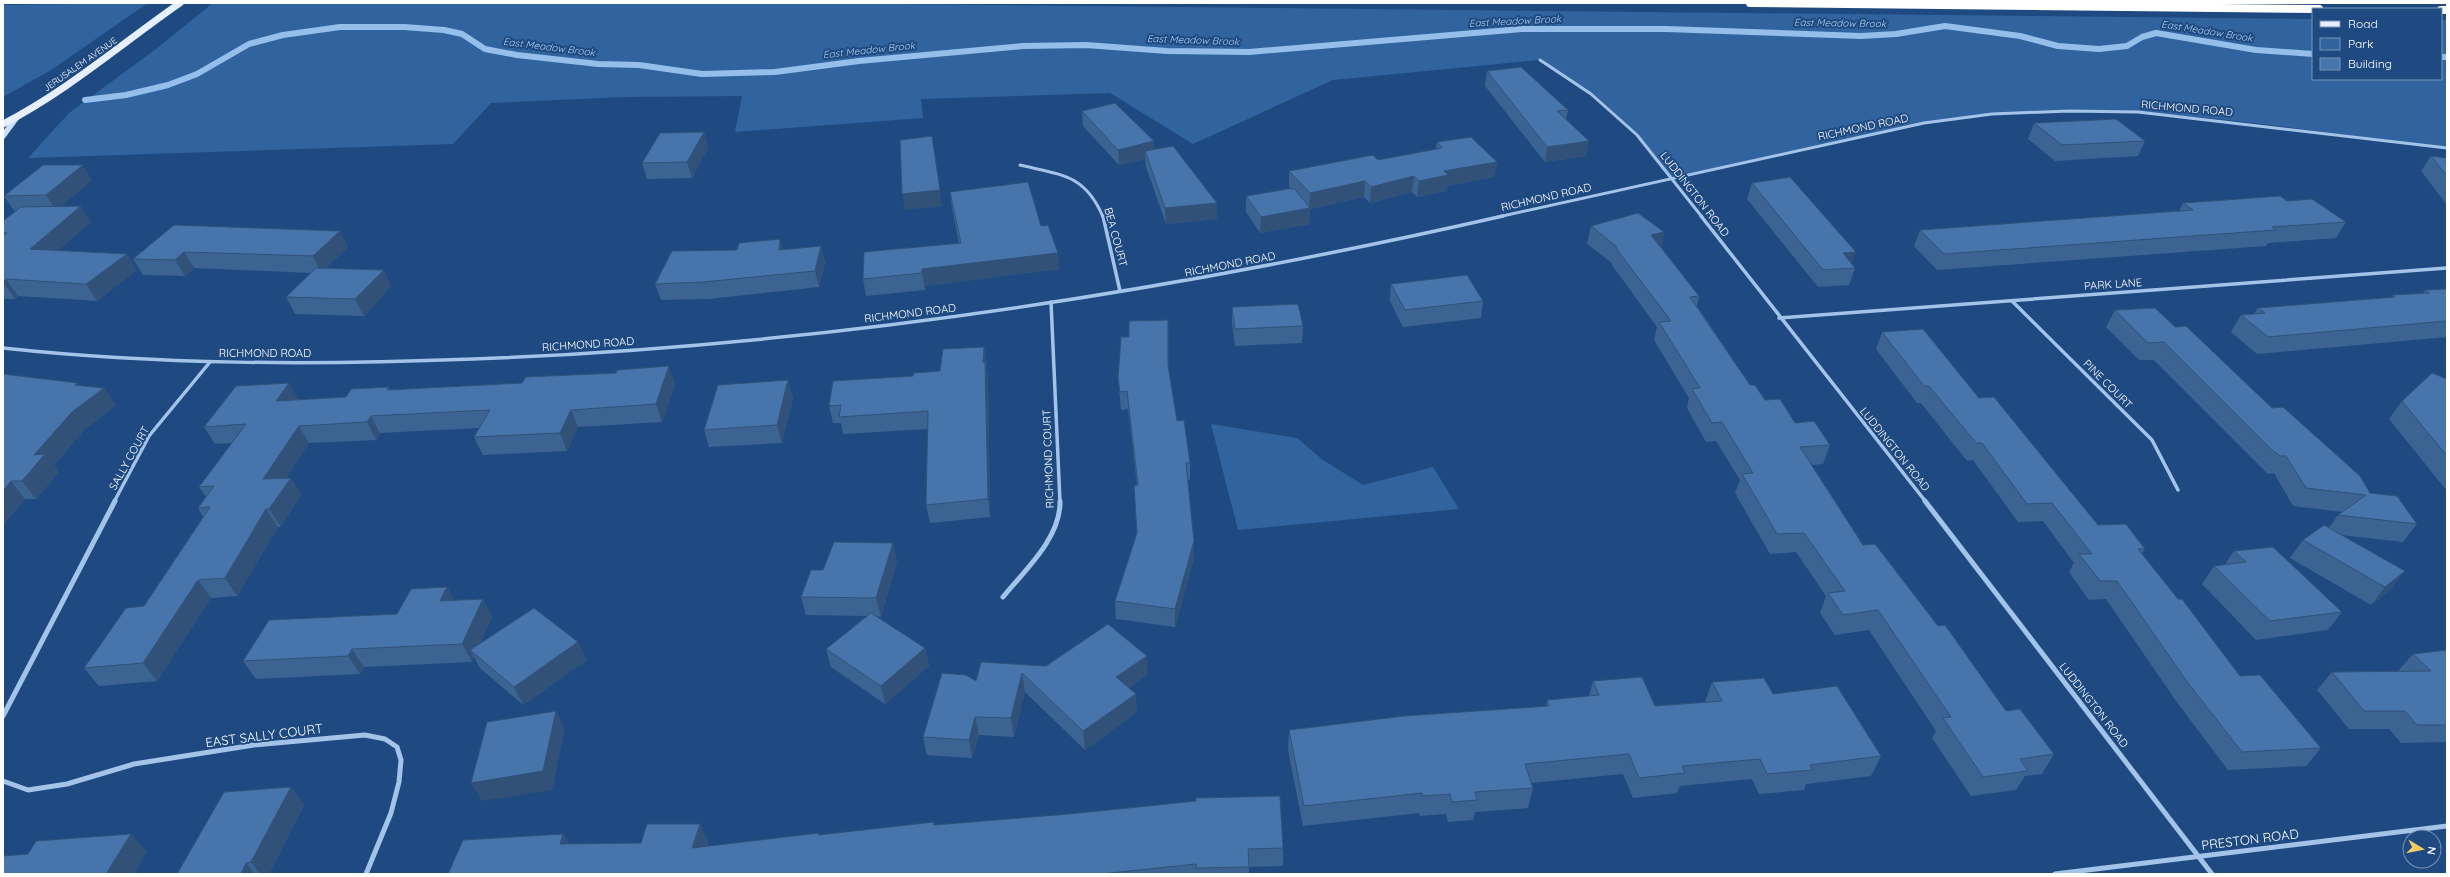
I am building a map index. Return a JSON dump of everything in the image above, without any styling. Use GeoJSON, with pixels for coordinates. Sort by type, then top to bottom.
{"type":"FeatureCollection","features":[{"type":"Feature","properties":{"kind":"highway"},"geometry":{"type":"LineString","coordinates":[[1750,3],[2312,9]]}},
{"type":"Feature","properties":{"kind":"main road","name":"JERUSALEM AVENUE"},"geometry":{"type":"LineString","coordinates":[[3,124],[17,117],[77,79],[176,3]]}},
{"type":"Feature","properties":{"kind":"main road","name":"JERUSALEM AVENUE"},"geometry":{"type":"LineString","coordinates":[[164,13],[180,3]]}},
{"type":"Feature","properties":{"kind":"main road"},"geometry":{"type":"LineString","coordinates":[[3,136],[17,117]]}},
{"type":"Feature","properties":{"kind":"street","name":"LUDDINGTON ROAD"},"geometry":{"type":"LineString","coordinates":[[1540,60],[1591,94],[1637,135],[1779,318],[1951,534],[2212,874]]}},
{"type":"Feature","properties":{"kind":"street","name":"RICHMOND ROAD"},"geometry":{"type":"LineString","coordinates":[[3,348],[138,360],[210,362],[373,362],[510,358],[701,345],[895,325],[1189,281],[1431,233],[1671,178],[1924,123],[1992,114],[2069,111],[2138,112],[2208,118],[2447,148]]}},
{"type":"Feature","properties":{"kind":"street","name":"BEA COURT"},"geometry":{"type":"LineString","coordinates":[[1020,165],[1071,178],[1080,182],[1094,197],[1102,211],[1120,292]]}},
{"type":"Feature","properties":{"kind":"street","name":"PARK LANE"},"geometry":{"type":"LineString","coordinates":[[1779,318],[2447,268]]}},
{"type":"Feature","properties":{"kind":"street","name":"PINE COURT"},"geometry":{"type":"LineString","coordinates":[[2012,301],[2152,440],[2178,490]]}},
{"type":"Feature","properties":{"kind":"street","name":"RICHMOND COURT"},"geometry":{"type":"LineString","coordinates":[[1003,597],[1050,538],[1060,509],[1051,302]]}},
{"type":"Feature","properties":{"kind":"street","name":"SALLY COURT"},"geometry":{"type":"LineString","coordinates":[[3,716],[149,436],[210,362]]}},
{"type":"Feature","properties":{"kind":"street","name":"EAST SALLY COURT"},"geometry":{"type":"LineString","coordinates":[[3,781],[28,790],[67,784],[134,764],[254,745],[364,735],[384,739],[396,747],[401,760],[400,782],[391,813],[366,874]]}},
{"type":"Feature","properties":{"kind":"street","name":"PRESTON ROAD"},"geometry":{"type":"LineString","coordinates":[[2055,874],[2447,826]]}},
{"type":"Feature","properties":{"kind":"green space"},"geometry":{"type":"Polygon","coordinates":[[[148,3],[51,70],[3,97],[3,5],[148,3]]]}},
{"type":"Feature","properties":{"kind":"green space"},"geometry":{"type":"Polygon","coordinates":[[[213,3],[796,3],[2312,19],[2312,80],[2442,80],[2442,20],[2447,20],[2447,148],[2220,119],[2106,111],[2049,111],[1992,114],[1933,122],[1671,178],[1637,135],[1591,94],[1540,60],[1333,80],[1193,144],[1110,93],[921,99],[923,118],[735,132],[742,96],[624,97],[491,103],[453,144],[28,158],[69,113],[156,49],[213,3]]]}},
{"type":"Feature","properties":{"kind":"green space"},"geometry":{"type":"Polygon","coordinates":[[[1211,424],[1297,438],[1323,460],[1363,485],[1433,467],[1459,509],[1238,530],[1211,424]]]}},
{"type":"Feature","properties":{"kind":"building"},"geometry":{"type":"Polygon","coordinates":[[[1521,67],[1568,110],[1557,111],[1589,141],[1547,147],[1487,71],[1521,67]]]}},
{"type":"Feature","properties":{"kind":"building"},"geometry":{"type":"Polygon","coordinates":[[[1115,103],[1154,141],[1118,150],[1082,111],[1115,103]]]}},
{"type":"Feature","properties":{"kind":"building"},"geometry":{"type":"Polygon","coordinates":[[[2116,119],[2145,141],[2062,145],[2034,123],[2116,119]]]}},
{"type":"Feature","properties":{"kind":"building"},"geometry":{"type":"Polygon","coordinates":[[[704,132],[687,162],[642,163],[660,133],[704,132]]]}},
{"type":"Feature","properties":{"kind":"building"},"geometry":{"type":"Polygon","coordinates":[[[932,136],[940,190],[902,194],[900,140],[932,136]]]}},
{"type":"Feature","properties":{"kind":"building"},"geometry":{"type":"Polygon","coordinates":[[[1471,137],[1497,162],[1444,171],[1448,175],[1419,181],[1414,176],[1371,187],[1365,181],[1310,193],[1289,171],[1373,155],[1378,160],[1442,148],[1437,142],[1471,137]]]}},
{"type":"Feature","properties":{"kind":"building"},"geometry":{"type":"Polygon","coordinates":[[[1173,146],[1217,203],[1165,208],[1145,151],[1173,146]]]}},
{"type":"Feature","properties":{"kind":"building"},"geometry":{"type":"Polygon","coordinates":[[[2431,156],[2447,158],[2447,176],[2431,156]]]}},
{"type":"Feature","properties":{"kind":"building"},"geometry":{"type":"Polygon","coordinates":[[[43,165],[83,165],[46,195],[4,196],[43,165]]]}},
{"type":"Feature","properties":{"kind":"building"},"geometry":{"type":"Polygon","coordinates":[[[1790,177],[1856,252],[1843,253],[1855,268],[1823,270],[1752,183],[1790,177]]]}},
{"type":"Feature","properties":{"kind":"building"},"geometry":{"type":"Polygon","coordinates":[[[1028,182],[1041,226],[1048,225],[1058,253],[922,269],[922,273],[863,279],[864,252],[961,243],[950,192],[1028,182]]]}},
{"type":"Feature","properties":{"kind":"building"},"geometry":{"type":"Polygon","coordinates":[[[1294,188],[1310,208],[1261,217],[1246,196],[1294,188]]]}},
{"type":"Feature","properties":{"kind":"building"},"geometry":{"type":"Polygon","coordinates":[[[2280,196],[2287,201],[2312,199],[2346,222],[2272,227],[2276,230],[1944,254],[1920,230],[2193,210],[2183,203],[2280,196]]]}},
{"type":"Feature","properties":{"kind":"building"},"geometry":{"type":"Polygon","coordinates":[[[81,206],[30,249],[127,254],[86,284],[6,279],[3,282],[3,236],[7,233],[3,233],[3,221],[21,207],[81,206]]]}},
{"type":"Feature","properties":{"kind":"building"},"geometry":{"type":"Polygon","coordinates":[[[1638,213],[1664,232],[1651,235],[1699,296],[1690,297],[1750,385],[1755,385],[1765,400],[1780,399],[1795,423],[1814,421],[1830,445],[1800,447],[1863,545],[1875,544],[1938,626],[1945,625],[2006,711],[2020,709],[2054,754],[2020,759],[2028,771],[1983,777],[1943,718],[1951,717],[1878,610],[1843,615],[1828,593],[1845,591],[1804,533],[1777,534],[1742,474],[1753,473],[1722,422],[1712,423],[1692,389],[1700,388],[1659,322],[1671,321],[1615,247],[1617,247],[1591,226],[1638,213]]]}},
{"type":"Feature","properties":{"kind":"building"},"geometry":{"type":"Polygon","coordinates":[[[174,225],[340,231],[313,256],[184,252],[175,260],[133,259],[174,225]]]}},
{"type":"Feature","properties":{"kind":"building"},"geometry":{"type":"Polygon","coordinates":[[[780,239],[779,250],[821,246],[815,271],[703,282],[655,284],[672,251],[737,250],[739,243],[780,239]]]}},
{"type":"Feature","properties":{"kind":"building"},"geometry":{"type":"Polygon","coordinates":[[[316,268],[384,270],[355,299],[286,297],[316,268]]]}},
{"type":"Feature","properties":{"kind":"building"},"geometry":{"type":"Polygon","coordinates":[[[1467,275],[1483,301],[1405,310],[1391,284],[1467,275]]]}},
{"type":"Feature","properties":{"kind":"building"},"geometry":{"type":"Polygon","coordinates":[[[2447,289],[2447,321],[2268,337],[2241,315],[2265,313],[2258,308],[2395,297],[2392,295],[2429,293],[2425,290],[2447,289]]]}},
{"type":"Feature","properties":{"kind":"building"},"geometry":{"type":"Polygon","coordinates":[[[1298,304],[1303,326],[1235,329],[1232,307],[1298,304]]]}},
{"type":"Feature","properties":{"kind":"building"},"geometry":{"type":"Polygon","coordinates":[[[2155,308],[2175,327],[2186,326],[2272,408],[2283,407],[2360,476],[2370,493],[2397,496],[2417,524],[2338,515],[2366,495],[2306,488],[2286,456],[2280,456],[2271,449],[2164,342],[2148,343],[2115,310],[2155,308]]]}},
{"type":"Feature","properties":{"kind":"building"},"geometry":{"type":"Polygon","coordinates":[[[1168,320],[1168,365],[1177,421],[1184,420],[1190,463],[1186,463],[1194,541],[1175,609],[1115,601],[1137,533],[1134,486],[1138,485],[1127,391],[1120,392],[1118,378],[1121,337],[1129,337],[1129,321],[1168,320]]]}},
{"type":"Feature","properties":{"kind":"building"},"geometry":{"type":"Polygon","coordinates":[[[1923,329],[1979,398],[1994,397],[2098,525],[2126,524],[2145,549],[2138,549],[2178,599],[2182,599],[2240,676],[2260,675],[2321,748],[2242,752],[2188,683],[2117,581],[2100,581],[2079,554],[2092,554],[2052,503],[2027,504],[1982,443],[1976,443],[1929,386],[1924,386],[1882,332],[1923,329]]]}},
{"type":"Feature","properties":{"kind":"building"},"geometry":{"type":"Polygon","coordinates":[[[984,347],[983,362],[985,362],[988,499],[926,505],[928,411],[839,417],[841,405],[829,406],[833,381],[913,376],[914,373],[940,371],[943,349],[984,347]]]}},
{"type":"Feature","properties":{"kind":"building"},"geometry":{"type":"Polygon","coordinates":[[[669,366],[656,404],[571,410],[560,433],[474,437],[490,410],[371,416],[367,422],[299,426],[263,479],[291,478],[269,509],[266,509],[225,578],[198,580],[143,663],[84,668],[126,608],[144,606],[210,507],[198,508],[214,486],[199,487],[246,424],[204,427],[236,386],[289,383],[276,401],[346,397],[351,389],[389,387],[387,390],[522,383],[526,377],[616,373],[617,370],[669,366]]]}},
{"type":"Feature","properties":{"kind":"building"},"geometry":{"type":"Polygon","coordinates":[[[2432,373],[2447,379],[2447,456],[2402,401],[2432,373]]]}},
{"type":"Feature","properties":{"kind":"building"},"geometry":{"type":"Polygon","coordinates":[[[3,374],[78,383],[75,385],[104,388],[72,412],[34,455],[45,454],[22,481],[11,481],[3,491],[3,374]]]}},
{"type":"Feature","properties":{"kind":"building"},"geometry":{"type":"Polygon","coordinates":[[[788,380],[777,425],[704,430],[718,385],[788,380]]]}},
{"type":"Feature","properties":{"kind":"building"},"geometry":{"type":"Polygon","coordinates":[[[2324,525],[2405,571],[2385,587],[2303,540],[2324,525]]]}},
{"type":"Feature","properties":{"kind":"building"},"geometry":{"type":"Polygon","coordinates":[[[834,542],[893,543],[876,598],[801,597],[811,570],[823,570],[834,542]]]}},
{"type":"Feature","properties":{"kind":"building"},"geometry":{"type":"Polygon","coordinates":[[[2273,547],[2342,612],[2270,621],[2214,566],[2246,562],[2234,551],[2273,547]]]}},
{"type":"Feature","properties":{"kind":"building"},"geometry":{"type":"Polygon","coordinates":[[[447,587],[440,601],[483,599],[462,644],[352,649],[348,656],[243,661],[269,620],[397,614],[411,589],[447,587]]]}},
{"type":"Feature","properties":{"kind":"building"},"geometry":{"type":"Polygon","coordinates":[[[534,608],[578,642],[514,687],[470,650],[534,608]]]}},
{"type":"Feature","properties":{"kind":"building"},"geometry":{"type":"Polygon","coordinates":[[[871,613],[925,648],[881,686],[826,649],[871,613]]]}},
{"type":"Feature","properties":{"kind":"building"},"geometry":{"type":"Polygon","coordinates":[[[1108,624],[1147,656],[1116,677],[1136,694],[1083,731],[1022,673],[1011,718],[975,717],[969,740],[923,737],[942,673],[966,675],[976,681],[981,662],[1046,666],[1108,624]]]}},
{"type":"Feature","properties":{"kind":"building"},"geometry":{"type":"Polygon","coordinates":[[[2447,650],[2447,725],[2417,725],[2405,711],[2364,711],[2332,672],[2431,671],[2413,654],[2447,650]]]}},
{"type":"Feature","properties":{"kind":"building"},"geometry":{"type":"Polygon","coordinates":[[[1642,677],[1655,706],[1722,701],[1712,682],[1764,678],[1773,694],[1837,686],[1881,756],[1810,765],[1813,770],[1767,774],[1760,759],[1682,766],[1685,773],[1639,778],[1629,754],[1525,764],[1533,788],[1475,792],[1477,800],[1452,802],[1450,794],[1423,796],[1422,793],[1304,806],[1289,730],[1404,716],[1549,706],[1547,700],[1599,695],[1593,681],[1642,677]]]}},
{"type":"Feature","properties":{"kind":"building"},"geometry":{"type":"Polygon","coordinates":[[[556,711],[543,771],[471,783],[487,722],[556,711]]]}},
{"type":"Feature","properties":{"kind":"building"},"geometry":{"type":"Polygon","coordinates":[[[291,787],[251,862],[246,863],[241,874],[177,874],[224,792],[291,787]]]}},
{"type":"Feature","properties":{"kind":"building"},"geometry":{"type":"Polygon","coordinates":[[[1280,796],[1283,848],[1248,849],[1249,867],[1196,868],[1196,864],[1101,874],[448,874],[463,840],[563,834],[560,844],[641,843],[647,824],[700,824],[692,848],[819,833],[818,835],[934,822],[934,825],[1069,814],[1196,801],[1196,798],[1280,796]]]}},
{"type":"Feature","properties":{"kind":"building"},"geometry":{"type":"Polygon","coordinates":[[[131,834],[106,874],[3,874],[3,856],[28,854],[36,841],[131,834]]]}},
{"type":"Feature","properties":{"kind":"waterway","name":"East Meadow Brook"},"geometry":{"type":"LineString","coordinates":[[85,100],[126,95],[168,85],[197,74],[249,44],[283,35],[340,27],[404,27],[444,30],[462,34],[485,49],[517,55],[598,64],[639,65],[702,74],[775,72],[859,61],[1023,46],[1086,45],[1167,51],[1249,52],[1522,29],[1666,29],[1861,36],[1896,34],[1945,26],[2020,36],[2058,46],[2099,49],[2127,46],[2142,37],[2156,33],[2256,50],[2312,54]]}},
{"type":"Feature","properties":{"kind":"waterway","name":"East Meadow Brook"},"geometry":{"type":"LineString","coordinates":[[2442,57],[2447,57]]}}]}
